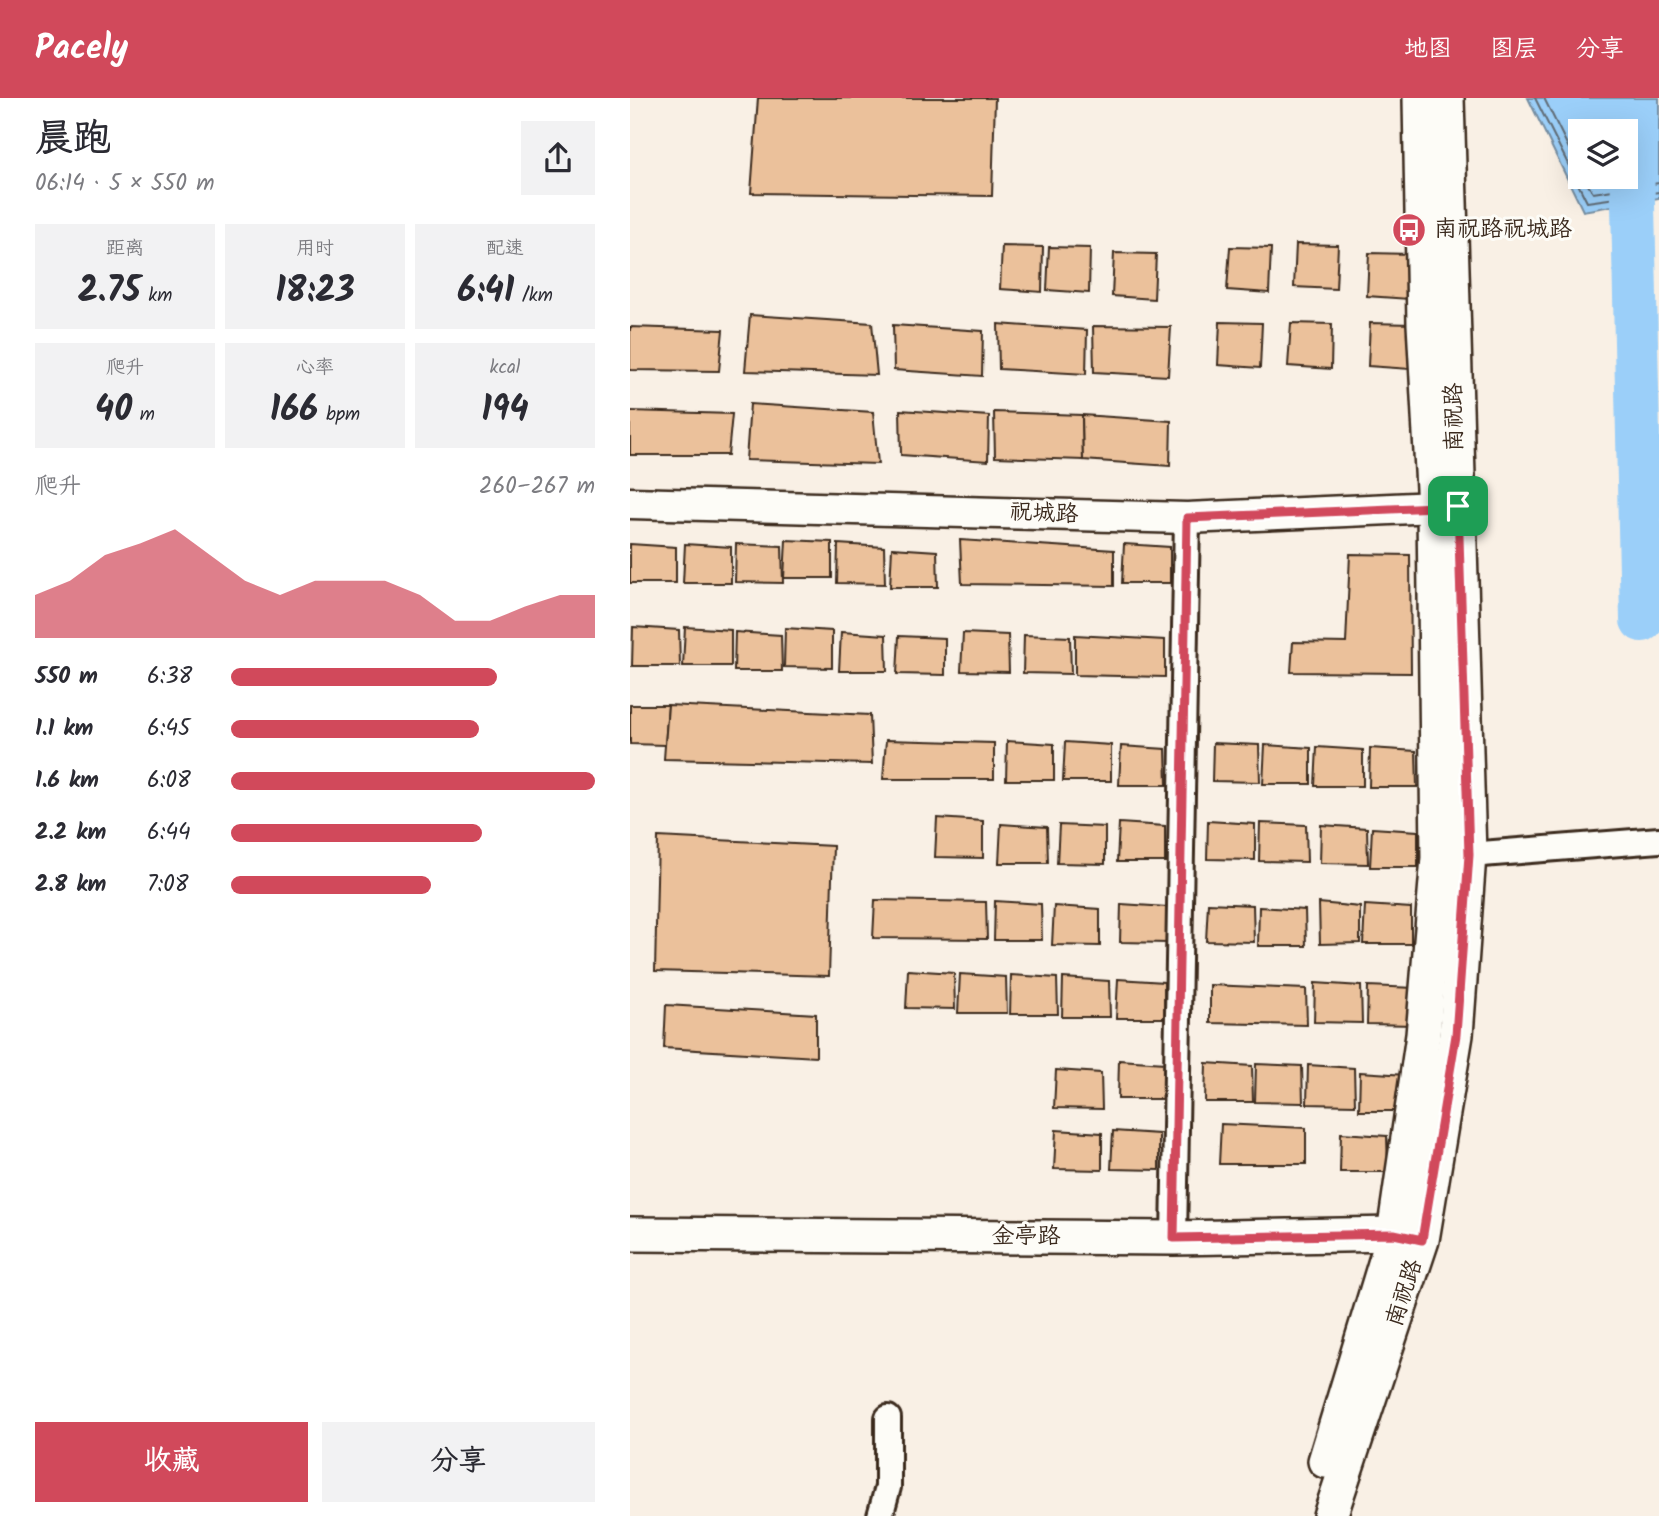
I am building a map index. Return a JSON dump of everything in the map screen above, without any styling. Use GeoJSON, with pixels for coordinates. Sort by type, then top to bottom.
{"type":"FeatureCollection","features":[{"type":"Feature","properties":{"kind":"main road","name":"南祝路"},"geometry":{"type":"LineString","coordinates":[[1330,1516],[1408,1237],[1456,1035],[1469,855],[1446,507],[1424,324],[1420,98]]}},
{"type":"Feature","properties":{"kind":"main road","name":"南祝路"},"geometry":{"type":"LineString","coordinates":[[1307,1516],[1408,1237],[1437,858],[1446,507],[1447,98]]}},
{"type":"Feature","properties":{"kind":"main road","name":"金亭路"},"geometry":{"type":"LineString","coordinates":[[630,1234],[1408,1237]]}},
{"type":"Feature","properties":{"kind":"street","name":"祝城路"},"geometry":{"type":"LineString","coordinates":[[630,503],[1187,518],[1446,507]]}},
{"type":"Feature","properties":{"kind":"street"},"geometry":{"type":"LineString","coordinates":[[1174,1238],[1187,518]]}},
{"type":"Feature","properties":{"kind":"street"},"geometry":{"type":"LineString","coordinates":[[1469,855],[1659,840]]}},
{"type":"Feature","properties":{"kind":"street"},"geometry":{"type":"LineString","coordinates":[[880,1516],[888,1487],[888,1418]]}},
{"type":"Feature","properties":{"kind":"water"},"geometry":{"type":"Polygon","coordinates":[[[1528,98],[1659,98],[1659,198],[1583,211],[1572,189],[1638,189],[1638,119],[1568,119],[1568,180],[1528,98]]]}},
{"type":"Feature","properties":{"kind":"building"},"geometry":{"type":"Polygon","coordinates":[[[758,98],[995,98],[992,196],[751,193],[758,98]]]}},
{"type":"Feature","properties":{"kind":"building"},"geometry":{"type":"Polygon","coordinates":[[[1296,244],[1338,245],[1336,289],[1294,287],[1296,244]]]}},
{"type":"Feature","properties":{"kind":"building"},"geometry":{"type":"Polygon","coordinates":[[[1002,246],[1043,247],[1042,292],[1000,289],[1002,246]]]}},
{"type":"Feature","properties":{"kind":"building"},"geometry":{"type":"Polygon","coordinates":[[[1049,247],[1090,248],[1089,293],[1047,290],[1049,247]]]}},
{"type":"Feature","properties":{"kind":"building"},"geometry":{"type":"Polygon","coordinates":[[[1230,247],[1271,248],[1269,293],[1227,290],[1230,247]]]}},
{"type":"Feature","properties":{"kind":"building"},"geometry":{"type":"Polygon","coordinates":[[[1114,253],[1156,254],[1154,299],[1112,296],[1114,253]]]}},
{"type":"Feature","properties":{"kind":"building"},"geometry":{"type":"Polygon","coordinates":[[[1369,253],[1411,254],[1409,299],[1367,296],[1369,253]]]}},
{"type":"Feature","properties":{"kind":"building"},"geometry":{"type":"Polygon","coordinates":[[[750,315],[872,323],[877,375],[745,371],[750,315]]]}},
{"type":"Feature","properties":{"kind":"building"},"geometry":{"type":"Polygon","coordinates":[[[1220,322],[1262,323],[1260,368],[1218,365],[1220,322]]]}},
{"type":"Feature","properties":{"kind":"building"},"geometry":{"type":"Polygon","coordinates":[[[1291,323],[1332,324],[1331,369],[1288,366],[1291,323]]]}},
{"type":"Feature","properties":{"kind":"building"},"geometry":{"type":"Polygon","coordinates":[[[1370,323],[1412,324],[1410,369],[1368,366],[1370,323]]]}},
{"type":"Feature","properties":{"kind":"building"},"geometry":{"type":"Polygon","coordinates":[[[998,324],[1087,330],[1086,374],[999,369],[998,324]]]}},
{"type":"Feature","properties":{"kind":"building"},"geometry":{"type":"Polygon","coordinates":[[[893,325],[983,331],[982,376],[894,370],[893,325]]]}},
{"type":"Feature","properties":{"kind":"building"},"geometry":{"type":"Polygon","coordinates":[[[1093,326],[1171,327],[1168,376],[1094,372],[1093,326]]]}},
{"type":"Feature","properties":{"kind":"building"},"geometry":{"type":"Polygon","coordinates":[[[630,327],[723,330],[719,371],[630,370],[630,327]]]}},
{"type":"Feature","properties":{"kind":"building"},"geometry":{"type":"Polygon","coordinates":[[[750,404],[873,412],[878,464],[746,460],[750,404]]]}},
{"type":"Feature","properties":{"kind":"building"},"geometry":{"type":"Polygon","coordinates":[[[900,410],[989,416],[988,461],[901,455],[900,410]]]}},
{"type":"Feature","properties":{"kind":"building"},"geometry":{"type":"Polygon","coordinates":[[[630,411],[732,414],[728,455],[630,455],[630,411]]]}},
{"type":"Feature","properties":{"kind":"building"},"geometry":{"type":"Polygon","coordinates":[[[994,412],[1082,415],[1083,460],[995,457],[994,412]]]}},
{"type":"Feature","properties":{"kind":"building"},"geometry":{"type":"Polygon","coordinates":[[[1082,415],[1171,421],[1170,466],[1083,460],[1082,415]]]}},
{"type":"Feature","properties":{"kind":"building"},"geometry":{"type":"Polygon","coordinates":[[[786,540],[832,542],[832,578],[784,578],[786,540]]]}},
{"type":"Feature","properties":{"kind":"building"},"geometry":{"type":"Polygon","coordinates":[[[960,540],[1114,550],[1114,586],[962,584],[960,540]]]}},
{"type":"Feature","properties":{"kind":"building"},"geometry":{"type":"Polygon","coordinates":[[[630,544],[676,547],[676,583],[630,583],[630,544]]]}},
{"type":"Feature","properties":{"kind":"building"},"geometry":{"type":"Polygon","coordinates":[[[685,544],[731,547],[731,583],[683,583],[685,544]]]}},
{"type":"Feature","properties":{"kind":"building"},"geometry":{"type":"Polygon","coordinates":[[[736,544],[782,546],[783,583],[735,582],[736,544]]]}},
{"type":"Feature","properties":{"kind":"building"},"geometry":{"type":"Polygon","coordinates":[[[838,544],[884,547],[885,584],[837,583],[838,544]]]}},
{"type":"Feature","properties":{"kind":"building"},"geometry":{"type":"Polygon","coordinates":[[[1124,544],[1170,547],[1170,583],[1122,583],[1124,544]]]}},
{"type":"Feature","properties":{"kind":"building"},"geometry":{"type":"Polygon","coordinates":[[[892,548],[937,551],[938,587],[890,587],[892,548]]]}},
{"type":"Feature","properties":{"kind":"building"},"geometry":{"type":"Polygon","coordinates":[[[1350,554],[1410,555],[1411,673],[1291,672],[1293,642],[1346,643],[1350,554]]]}},
{"type":"Feature","properties":{"kind":"building"},"geometry":{"type":"Polygon","coordinates":[[[633,627],[679,630],[680,666],[632,666],[633,627]]]}},
{"type":"Feature","properties":{"kind":"building"},"geometry":{"type":"Polygon","coordinates":[[[685,627],[731,630],[731,666],[683,666],[685,627]]]}},
{"type":"Feature","properties":{"kind":"building"},"geometry":{"type":"Polygon","coordinates":[[[785,628],[832,631],[832,668],[784,667],[785,628]]]}},
{"type":"Feature","properties":{"kind":"building"},"geometry":{"type":"Polygon","coordinates":[[[735,632],[781,635],[782,671],[734,671],[735,632]]]}},
{"type":"Feature","properties":{"kind":"building"},"geometry":{"type":"Polygon","coordinates":[[[841,632],[886,635],[887,671],[839,671],[841,632]]]}},
{"type":"Feature","properties":{"kind":"building"},"geometry":{"type":"Polygon","coordinates":[[[963,633],[1008,635],[1009,672],[961,671],[963,633]]]}},
{"type":"Feature","properties":{"kind":"building"},"geometry":{"type":"Polygon","coordinates":[[[1024,635],[1070,637],[1071,674],[1023,673],[1024,635]]]}},
{"type":"Feature","properties":{"kind":"building"},"geometry":{"type":"Polygon","coordinates":[[[1075,635],[1165,640],[1165,677],[1075,675],[1075,635]]]}},
{"type":"Feature","properties":{"kind":"building"},"geometry":{"type":"Polygon","coordinates":[[[899,636],[945,638],[945,675],[897,674],[899,636]]]}},
{"type":"Feature","properties":{"kind":"building"},"geometry":{"type":"Polygon","coordinates":[[[630,705],[668,705],[665,745],[630,744],[630,705]]]}},
{"type":"Feature","properties":{"kind":"building"},"geometry":{"type":"Polygon","coordinates":[[[668,705],[870,715],[872,764],[664,759],[668,705]]]}},
{"type":"Feature","properties":{"kind":"building"},"geometry":{"type":"Polygon","coordinates":[[[886,740],[994,743],[994,779],[883,779],[886,740]]]}},
{"type":"Feature","properties":{"kind":"building"},"geometry":{"type":"Polygon","coordinates":[[[1007,741],[1054,744],[1054,780],[1006,780],[1007,741]]]}},
{"type":"Feature","properties":{"kind":"building"},"geometry":{"type":"Polygon","coordinates":[[[1065,742],[1111,745],[1111,781],[1063,781],[1065,742]]]}},
{"type":"Feature","properties":{"kind":"building"},"geometry":{"type":"Polygon","coordinates":[[[1213,743],[1259,745],[1260,782],[1212,781],[1213,743]]]}},
{"type":"Feature","properties":{"kind":"building"},"geometry":{"type":"Polygon","coordinates":[[[1265,745],[1311,748],[1311,784],[1263,784],[1265,745]]]}},
{"type":"Feature","properties":{"kind":"building"},"geometry":{"type":"Polygon","coordinates":[[[1121,746],[1166,749],[1167,785],[1119,785],[1121,746]]]}},
{"type":"Feature","properties":{"kind":"building"},"geometry":{"type":"Polygon","coordinates":[[[1317,747],[1363,750],[1363,786],[1315,786],[1317,747]]]}},
{"type":"Feature","properties":{"kind":"building"},"geometry":{"type":"Polygon","coordinates":[[[1370,748],[1416,751],[1417,787],[1369,787],[1370,748]]]}},
{"type":"Feature","properties":{"kind":"building"},"geometry":{"type":"Polygon","coordinates":[[[937,818],[983,821],[983,858],[935,857],[937,818]]]}},
{"type":"Feature","properties":{"kind":"building"},"geometry":{"type":"Polygon","coordinates":[[[1208,821],[1255,824],[1255,860],[1207,859],[1208,821]]]}},
{"type":"Feature","properties":{"kind":"building"},"geometry":{"type":"Polygon","coordinates":[[[1119,823],[1165,826],[1165,862],[1117,862],[1119,823]]]}},
{"type":"Feature","properties":{"kind":"building"},"geometry":{"type":"Polygon","coordinates":[[[1260,823],[1306,825],[1307,862],[1259,861],[1260,823]]]}},
{"type":"Feature","properties":{"kind":"building"},"geometry":{"type":"Polygon","coordinates":[[[1001,824],[1047,827],[1048,863],[999,863],[1001,824]]]}},
{"type":"Feature","properties":{"kind":"building"},"geometry":{"type":"Polygon","coordinates":[[[1059,825],[1105,827],[1105,864],[1057,863],[1059,825]]]}},
{"type":"Feature","properties":{"kind":"building"},"geometry":{"type":"Polygon","coordinates":[[[1321,825],[1367,828],[1368,864],[1320,863],[1321,825]]]}},
{"type":"Feature","properties":{"kind":"building"},"geometry":{"type":"Polygon","coordinates":[[[1372,828],[1418,831],[1418,867],[1370,867],[1372,828]]]}},
{"type":"Feature","properties":{"kind":"building"},"geometry":{"type":"Polygon","coordinates":[[[658,837],[833,846],[829,976],[655,971],[658,837]]]}},
{"type":"Feature","properties":{"kind":"building"},"geometry":{"type":"Polygon","coordinates":[[[875,900],[986,902],[987,939],[873,938],[875,900]]]}},
{"type":"Feature","properties":{"kind":"building"},"geometry":{"type":"Polygon","coordinates":[[[995,901],[1041,904],[1042,940],[994,940],[995,901]]]}},
{"type":"Feature","properties":{"kind":"building"},"geometry":{"type":"Polygon","coordinates":[[[1208,903],[1253,905],[1254,942],[1206,941],[1208,903]]]}},
{"type":"Feature","properties":{"kind":"building"},"geometry":{"type":"Polygon","coordinates":[[[1319,903],[1360,907],[1360,943],[1320,944],[1319,903]]]}},
{"type":"Feature","properties":{"kind":"building"},"geometry":{"type":"Polygon","coordinates":[[[1121,904],[1167,907],[1168,943],[1120,942],[1121,904]]]}},
{"type":"Feature","properties":{"kind":"building"},"geometry":{"type":"Polygon","coordinates":[[[1365,905],[1411,908],[1411,944],[1363,944],[1365,905]]]}},
{"type":"Feature","properties":{"kind":"building"},"geometry":{"type":"Polygon","coordinates":[[[1054,906],[1100,909],[1100,946],[1052,945],[1054,906]]]}},
{"type":"Feature","properties":{"kind":"building"},"geometry":{"type":"Polygon","coordinates":[[[1259,907],[1305,910],[1306,946],[1258,946],[1259,907]]]}},
{"type":"Feature","properties":{"kind":"building"},"geometry":{"type":"Polygon","coordinates":[[[908,970],[954,973],[955,1009],[906,1008],[908,970]]]}},
{"type":"Feature","properties":{"kind":"building"},"geometry":{"type":"Polygon","coordinates":[[[960,974],[1006,977],[1007,1013],[958,1013],[960,974]]]}},
{"type":"Feature","properties":{"kind":"building"},"geometry":{"type":"Polygon","coordinates":[[[1011,975],[1057,978],[1058,1014],[1010,1014],[1011,975]]]}},
{"type":"Feature","properties":{"kind":"building"},"geometry":{"type":"Polygon","coordinates":[[[1063,978],[1109,981],[1110,1017],[1062,1017],[1063,978]]]}},
{"type":"Feature","properties":{"kind":"building"},"geometry":{"type":"Polygon","coordinates":[[[1118,979],[1164,982],[1164,1018],[1116,1018],[1118,979]]]}},
{"type":"Feature","properties":{"kind":"building"},"geometry":{"type":"Polygon","coordinates":[[[1315,983],[1361,986],[1362,1023],[1314,1022],[1315,983]]]}},
{"type":"Feature","properties":{"kind":"building"},"geometry":{"type":"Polygon","coordinates":[[[1210,985],[1306,989],[1307,1025],[1210,1023],[1210,985]]]}},
{"type":"Feature","properties":{"kind":"building"},"geometry":{"type":"Polygon","coordinates":[[[1368,986],[1415,988],[1415,1025],[1367,1024],[1368,986]]]}},
{"type":"Feature","properties":{"kind":"building"},"geometry":{"type":"Polygon","coordinates":[[[666,1005],[816,1014],[816,1057],[664,1048],[666,1005]]]}},
{"type":"Feature","properties":{"kind":"building"},"geometry":{"type":"Polygon","coordinates":[[[1119,1060],[1165,1063],[1166,1099],[1118,1099],[1119,1060]]]}},
{"type":"Feature","properties":{"kind":"building"},"geometry":{"type":"Polygon","coordinates":[[[1206,1063],[1252,1066],[1253,1102],[1205,1102],[1206,1063]]]}},
{"type":"Feature","properties":{"kind":"building"},"geometry":{"type":"Polygon","coordinates":[[[1256,1064],[1302,1066],[1303,1103],[1255,1102],[1256,1064]]]}},
{"type":"Feature","properties":{"kind":"building"},"geometry":{"type":"Polygon","coordinates":[[[1308,1065],[1354,1068],[1355,1105],[1307,1104],[1308,1065]]]}},
{"type":"Feature","properties":{"kind":"building"},"geometry":{"type":"Polygon","coordinates":[[[1056,1070],[1101,1073],[1102,1109],[1054,1108],[1056,1070]]]}},
{"type":"Feature","properties":{"kind":"building"},"geometry":{"type":"Polygon","coordinates":[[[1360,1072],[1406,1075],[1407,1111],[1359,1111],[1360,1072]]]}},
{"type":"Feature","properties":{"kind":"building"},"geometry":{"type":"Polygon","coordinates":[[[1221,1124],[1306,1128],[1306,1164],[1219,1164],[1221,1124]]]}},
{"type":"Feature","properties":{"kind":"building"},"geometry":{"type":"Polygon","coordinates":[[[1056,1130],[1102,1133],[1102,1170],[1054,1169],[1056,1130]]]}},
{"type":"Feature","properties":{"kind":"building"},"geometry":{"type":"Polygon","coordinates":[[[1113,1131],[1159,1134],[1159,1170],[1111,1169],[1113,1131]]]}},
{"type":"Feature","properties":{"kind":"building"},"geometry":{"type":"Polygon","coordinates":[[[1341,1133],[1387,1136],[1388,1172],[1340,1172],[1341,1133]]]}},
{"type":"Feature","properties":{"kind":"waterway"},"geometry":{"type":"LineString","coordinates":[[1633,189],[1642,620]]}},
{"type":"Feature","properties":{"kind":"place","name":"南祝路祝城路"},"geometry":{"type":"Point","coordinates":[1409,230]}},
{"type":"Feature","properties":{"kind":"route"},"geometry":{"type":"LineString","coordinates":[[1458,506],[1469,855],[1456,1035],[1422,1240],[1394,1234],[1174,1238],[1187,518],[1458,506]]}}]}
